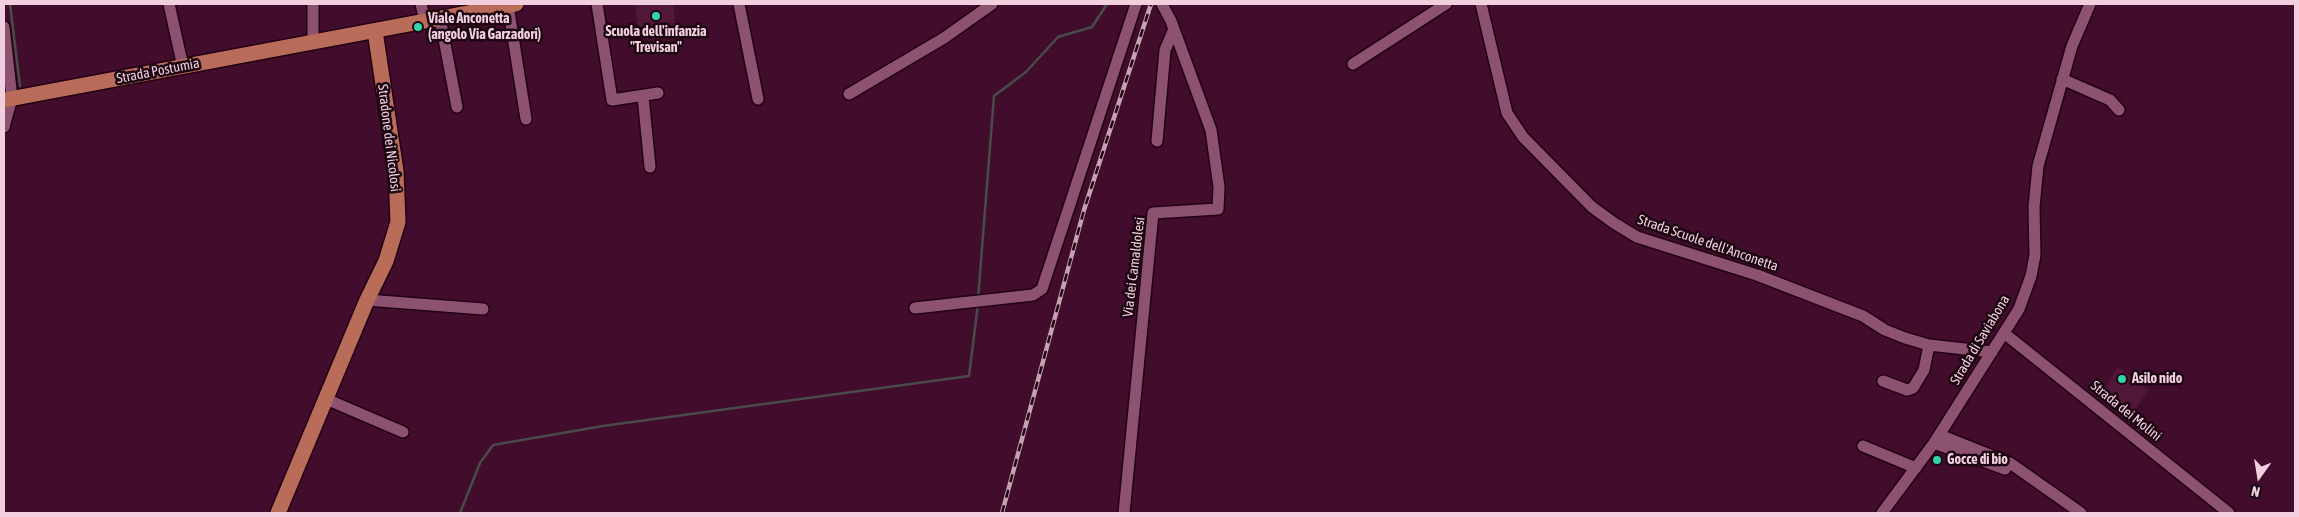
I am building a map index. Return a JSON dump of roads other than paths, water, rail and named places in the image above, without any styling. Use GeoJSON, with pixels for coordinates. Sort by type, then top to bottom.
{"type":"FeatureCollection","features":[{"type":"Feature","properties":{"kind":"main road","name":"Strada Postumia"},"geometry":{"type":"LineString","coordinates":[[8,99],[432,20],[482,7],[512,4]]}},
{"type":"Feature","properties":{"kind":"main road","name":"Stradone dei Nicolosi"},"geometry":{"type":"LineString","coordinates":[[278,513],[367,300],[386,261],[398,222],[396,171],[375,30]]}},
{"type":"Feature","properties":{"kind":"street"},"geometry":{"type":"LineString","coordinates":[[169,4],[183,66]]}},
{"type":"Feature","properties":{"kind":"street"},"geometry":{"type":"LineString","coordinates":[[313,4],[313,41]]}},
{"type":"Feature","properties":{"kind":"street"},"geometry":{"type":"LineString","coordinates":[[421,4],[432,20],[457,108]]}},
{"type":"Feature","properties":{"kind":"street"},"geometry":{"type":"LineString","coordinates":[[512,4],[526,118]]}},
{"type":"Feature","properties":{"kind":"street"},"geometry":{"type":"LineString","coordinates":[[597,4],[612,100],[658,93]]}},
{"type":"Feature","properties":{"kind":"street"},"geometry":{"type":"LineString","coordinates":[[739,4],[758,99]]}},
{"type":"Feature","properties":{"kind":"street"},"geometry":{"type":"LineString","coordinates":[[849,94],[944,38],[976,9],[992,4]]}},
{"type":"Feature","properties":{"kind":"street"},"geometry":{"type":"LineString","coordinates":[[915,308],[1033,295],[1042,289],[1136,4]]}},
{"type":"Feature","properties":{"kind":"street","name":"Via dei Camaldolesi"},"geometry":{"type":"LineString","coordinates":[[1124,513],[1153,213],[1218,209],[1219,187],[1210,130],[1174,29],[1162,4]]}},
{"type":"Feature","properties":{"kind":"street"},"geometry":{"type":"LineString","coordinates":[[1353,64],[1446,4]]}},
{"type":"Feature","properties":{"kind":"street","name":"Strada Scuole dell'Anconetta"},"geometry":{"type":"LineString","coordinates":[[1481,4],[1507,113],[1523,137],[1592,207],[1614,224],[1637,237],[1757,275],[1863,316],[1885,330],[1929,345],[1992,352]]}},
{"type":"Feature","properties":{"kind":"street","name":"Strada di Saviabona"},"geometry":{"type":"LineString","coordinates":[[1882,513],[1937,439],[2019,309],[2031,276],[2036,255],[2034,207],[2038,166],[2072,46],[2090,4]]}},
{"type":"Feature","properties":{"kind":"street"},"geometry":{"type":"LineString","coordinates":[[4,27],[8,99],[4,127]]}},
{"type":"Feature","properties":{"kind":"street"},"geometry":{"type":"LineString","coordinates":[[1157,141],[1165,50],[1174,29]]}},
{"type":"Feature","properties":{"kind":"street"},"geometry":{"type":"LineString","coordinates":[[2062,79],[2110,100],[2119,110]]}},
{"type":"Feature","properties":{"kind":"street"},"geometry":{"type":"LineString","coordinates":[[643,96],[650,167]]}},
{"type":"Feature","properties":{"kind":"street"},"geometry":{"type":"LineString","coordinates":[[367,300],[483,309]]}},
{"type":"Feature","properties":{"kind":"street","name":"Strada dei Molini"},"geometry":{"type":"LineString","coordinates":[[2004,333],[2229,513]]}},
{"type":"Feature","properties":{"kind":"street"},"geometry":{"type":"LineString","coordinates":[[1883,381],[1907,390],[1913,388],[1924,370],[1929,345]]}},
{"type":"Feature","properties":{"kind":"street"},"geometry":{"type":"LineString","coordinates":[[326,400],[403,432]]}},
{"type":"Feature","properties":{"kind":"street"},"geometry":{"type":"LineString","coordinates":[[1937,439],[2005,469]]}},
{"type":"Feature","properties":{"kind":"street"},"geometry":{"type":"LineString","coordinates":[[1937,439],[2010,463],[2081,513]]}},
{"type":"Feature","properties":{"kind":"street"},"geometry":{"type":"LineString","coordinates":[[1863,446],[1916,468]]}},
{"type":"Feature","properties":{"kind":"waterway"},"geometry":{"type":"LineString","coordinates":[[10,4],[20,86]]}},
{"type":"Feature","properties":{"kind":"waterway"},"geometry":{"type":"LineString","coordinates":[[978,299],[994,96],[1026,72],[1058,37],[1092,27],[1107,4]]}},
{"type":"Feature","properties":{"kind":"waterway"},"geometry":{"type":"LineString","coordinates":[[460,513],[480,463],[493,445],[603,426],[969,376],[978,304]]}},
{"type":"Feature","properties":{"kind":"railway"},"geometry":{"type":"LineString","coordinates":[[1002,513],[1084,210],[1151,4]]}},
{"type":"Feature","properties":{"kind":"place","name":"Scuola dell'infanzia \"Trevisan\""},"geometry":{"type":"Point","coordinates":[656,16]}},
{"type":"Feature","properties":{"kind":"place","name":"Viale Anconetta (angolo Via Garzadori)"},"geometry":{"type":"Point","coordinates":[418,27]}},
{"type":"Feature","properties":{"kind":"place","name":"Asilo nido"},"geometry":{"type":"Point","coordinates":[2122,379]}},
{"type":"Feature","properties":{"kind":"place","name":"Gocce di bio"},"geometry":{"type":"Point","coordinates":[1937,460]}}]}
